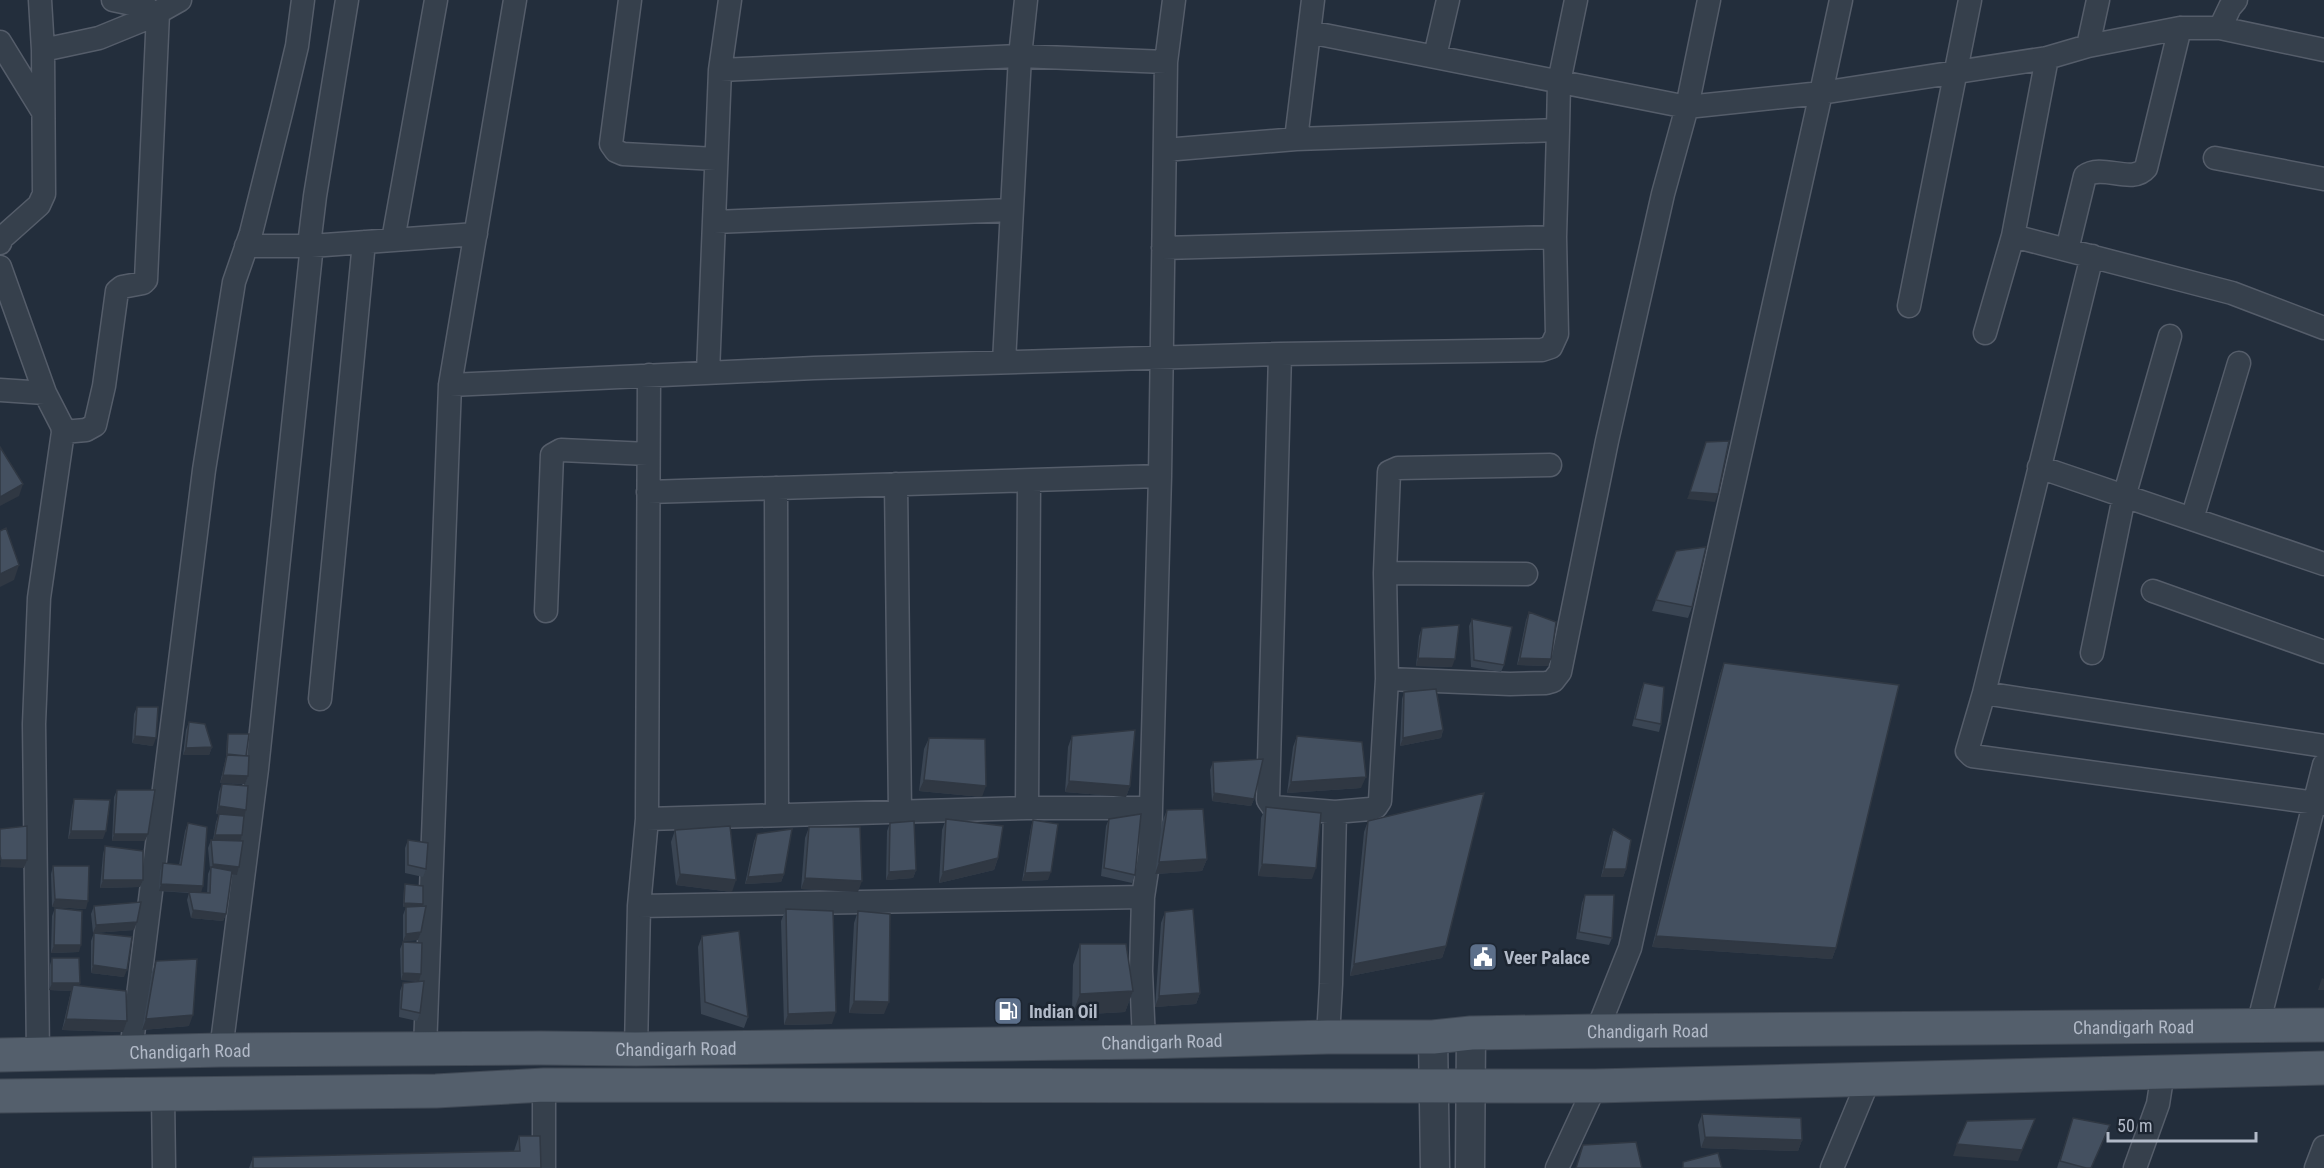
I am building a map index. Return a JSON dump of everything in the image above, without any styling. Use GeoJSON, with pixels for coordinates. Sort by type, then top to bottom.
{"type":"FeatureCollection","features":[{"type":"Feature","properties":{"kind":"main road","name":"Chandigarh Road"},"geometry":{"type":"LineString","coordinates":[[0,1055],[131,1051],[163,1053],[221,1050],[636,1049],[1144,1042],[1328,1037],[1433,1037],[1471,1033],[1597,1031],[2324,1025]]}},
{"type":"Feature","properties":{"kind":"main road","name":"Chandigarh Road"},"geometry":{"type":"LineString","coordinates":[[0,1096],[436,1091],[544,1085],[1595,1086],[2324,1068]]}},
{"type":"Feature","properties":{"kind":"street"},"geometry":{"type":"LineString","coordinates":[[0,243],[2,238],[42,200],[43,50],[40,0]]}},
{"type":"Feature","properties":{"kind":"street"},"geometry":{"type":"LineString","coordinates":[[112,0],[149,10]]}},
{"type":"Feature","properties":{"kind":"street"},"geometry":{"type":"LineString","coordinates":[[43,50],[99,38],[149,10],[180,0]]}},
{"type":"Feature","properties":{"kind":"street"},"geometry":{"type":"LineString","coordinates":[[131,1051],[204,470],[234,282],[246,246],[297,46],[303,0]]}},
{"type":"Feature","properties":{"kind":"street"},"geometry":{"type":"LineString","coordinates":[[221,1050],[257,770],[315,196],[347,0]]}},
{"type":"Feature","properties":{"kind":"street"},"geometry":{"type":"LineString","coordinates":[[393,240],[436,0]]}},
{"type":"Feature","properties":{"kind":"street"},"geometry":{"type":"LineString","coordinates":[[425,1049],[450,385],[515,0]]}},
{"type":"Feature","properties":{"kind":"street"},"geometry":{"type":"LineString","coordinates":[[630,0],[611,144],[614,149],[623,154],[716,159]]}},
{"type":"Feature","properties":{"kind":"street"},"geometry":{"type":"LineString","coordinates":[[708,373],[720,70],[730,0]]}},
{"type":"Feature","properties":{"kind":"street"},"geometry":{"type":"LineString","coordinates":[[1004,362],[1020,56],[1026,0]]}},
{"type":"Feature","properties":{"kind":"street"},"geometry":{"type":"LineString","coordinates":[[1144,1042],[1141,971],[1143,897],[1150,851],[1160,476],[1166,62],[1174,0]]}},
{"type":"Feature","properties":{"kind":"street"},"geometry":{"type":"LineString","coordinates":[[1296,139],[1313,0]]}},
{"type":"Feature","properties":{"kind":"street"},"geometry":{"type":"LineString","coordinates":[[1435,56],[1448,0]]}},
{"type":"Feature","properties":{"kind":"street"},"geometry":{"type":"LineString","coordinates":[[450,385],[1004,362],[1549,348],[1557,334],[1555,237],[1559,82],[1576,0]]}},
{"type":"Feature","properties":{"kind":"street"},"geometry":{"type":"LineString","coordinates":[[1387,679],[1510,684],[1546,683],[1553,681],[1560,672],[1607,441],[1663,194],[1687,107],[1709,0]]}},
{"type":"Feature","properties":{"kind":"street"},"geometry":{"type":"LineString","coordinates":[[1597,1031],[1630,948],[1841,0]]}},
{"type":"Feature","properties":{"kind":"street"},"geometry":{"type":"LineString","coordinates":[[1909,306],[1970,0]]}},
{"type":"Feature","properties":{"kind":"street"},"geometry":{"type":"LineString","coordinates":[[2088,46],[2098,0]]}},
{"type":"Feature","properties":{"kind":"street"},"geometry":{"type":"LineString","coordinates":[[2220,28],[2236,0]]}},
{"type":"Feature","properties":{"kind":"street"},"geometry":{"type":"LineString","coordinates":[[63,432],[86,430],[95,425],[104,386],[117,291],[122,287],[143,283],[146,280],[149,10]]}},
{"type":"Feature","properties":{"kind":"street"},"geometry":{"type":"LineString","coordinates":[[1308,32],[1687,107],[1821,93],[1954,73],[2047,58],[2088,46],[2180,28],[2220,28],[2324,50]]}},
{"type":"Feature","properties":{"kind":"street"},"geometry":{"type":"LineString","coordinates":[[2067,250],[2085,176],[2094,172],[2137,174],[2146,168],[2180,28]]}},
{"type":"Feature","properties":{"kind":"street"},"geometry":{"type":"LineString","coordinates":[[0,42],[43,112]]}},
{"type":"Feature","properties":{"kind":"street"},"geometry":{"type":"LineString","coordinates":[[720,70],[1020,56],[1166,62]]}},
{"type":"Feature","properties":{"kind":"street"},"geometry":{"type":"LineString","coordinates":[[1985,333],[2013,236],[2047,58]]}},
{"type":"Feature","properties":{"kind":"street"},"geometry":{"type":"LineString","coordinates":[[1165,150],[1296,139],[1558,130]]}},
{"type":"Feature","properties":{"kind":"street"},"geometry":{"type":"LineString","coordinates":[[2215,158],[2324,179]]}},
{"type":"Feature","properties":{"kind":"street"},"geometry":{"type":"LineString","coordinates":[[714,222],[1012,210]]}},
{"type":"Feature","properties":{"kind":"street"},"geometry":{"type":"LineString","coordinates":[[246,246],[310,246],[476,234]]}},
{"type":"Feature","properties":{"kind":"street"},"geometry":{"type":"LineString","coordinates":[[2013,236],[2232,293],[2324,328]]}},
{"type":"Feature","properties":{"kind":"street"},"geometry":{"type":"LineString","coordinates":[[1163,248],[1555,237]]}},
{"type":"Feature","properties":{"kind":"street"},"geometry":{"type":"LineString","coordinates":[[320,699],[364,242]]}},
{"type":"Feature","properties":{"kind":"street"},"geometry":{"type":"LineString","coordinates":[[2092,256],[1984,693],[1966,748],[1968,753],[1972,756],[2320,803]]}},
{"type":"Feature","properties":{"kind":"street"},"geometry":{"type":"LineString","coordinates":[[0,267],[45,393],[63,432],[39,598],[34,724],[38,1055]]}},
{"type":"Feature","properties":{"kind":"street"},"geometry":{"type":"LineString","coordinates":[[2091,653],[2124,497],[2170,336]]}},
{"type":"Feature","properties":{"kind":"street"},"geometry":{"type":"LineString","coordinates":[[1280,354],[1268,800],[1273,807],[1335,812],[1370,809],[1376,807],[1380,801],[1387,679],[1386,573],[1388,475],[1391,470],[1550,465]]}},
{"type":"Feature","properties":{"kind":"street"},"geometry":{"type":"LineString","coordinates":[[2192,519],[2240,363]]}},
{"type":"Feature","properties":{"kind":"street"},"geometry":{"type":"LineString","coordinates":[[636,1049],[639,906],[647,819],[649,375]]}},
{"type":"Feature","properties":{"kind":"street"},"geometry":{"type":"LineString","coordinates":[[0,390],[45,393]]}},
{"type":"Feature","properties":{"kind":"street"},"geometry":{"type":"LineString","coordinates":[[546,611],[552,455],[561,450],[648,454]]}},
{"type":"Feature","properties":{"kind":"street"},"geometry":{"type":"LineString","coordinates":[[2039,467],[2323,561]]}},
{"type":"Feature","properties":{"kind":"street"},"geometry":{"type":"LineString","coordinates":[[648,492],[1160,476]]}},
{"type":"Feature","properties":{"kind":"street"},"geometry":{"type":"LineString","coordinates":[[1028,808],[1029,481]]}},
{"type":"Feature","properties":{"kind":"street"},"geometry":{"type":"LineString","coordinates":[[896,484],[900,812]]}},
{"type":"Feature","properties":{"kind":"street"},"geometry":{"type":"LineString","coordinates":[[776,488],[777,815]]}},
{"type":"Feature","properties":{"kind":"street"},"geometry":{"type":"LineString","coordinates":[[1386,573],[1526,574]]}},
{"type":"Feature","properties":{"kind":"street"},"geometry":{"type":"LineString","coordinates":[[2153,591],[2324,652]]}},
{"type":"Feature","properties":{"kind":"street"},"geometry":{"type":"LineString","coordinates":[[1984,693],[2324,746]]}},
{"type":"Feature","properties":{"kind":"street"},"geometry":{"type":"LineString","coordinates":[[2258,1025],[2320,803],[2324,765]]}},
{"type":"Feature","properties":{"kind":"street"},"geometry":{"type":"LineString","coordinates":[[647,819],[1028,808],[1151,808]]}},
{"type":"Feature","properties":{"kind":"street"},"geometry":{"type":"LineString","coordinates":[[1328,1037],[1335,812]]}},
{"type":"Feature","properties":{"kind":"street"},"geometry":{"type":"LineString","coordinates":[[639,906],[1143,897]]}},
{"type":"Feature","properties":{"kind":"street"},"geometry":{"type":"LineString","coordinates":[[1470,1168],[1471,1033]]}},
{"type":"Feature","properties":{"kind":"street"},"geometry":{"type":"LineString","coordinates":[[1433,1037],[1435,1168]]}},
{"type":"Feature","properties":{"kind":"street"},"geometry":{"type":"LineString","coordinates":[[2135,1168],[2158,1104],[2163,1072]]}},
{"type":"Feature","properties":{"kind":"street"},"geometry":{"type":"LineString","coordinates":[[1832,1168],[1869,1079]]}},
{"type":"Feature","properties":{"kind":"street"},"geometry":{"type":"LineString","coordinates":[[544,1085],[544,1168]]}},
{"type":"Feature","properties":{"kind":"street"},"geometry":{"type":"LineString","coordinates":[[1557,1168],[1595,1086]]}},
{"type":"Feature","properties":{"kind":"street"},"geometry":{"type":"LineString","coordinates":[[163,1095],[164,1168]]}},
{"type":"Feature","properties":{"kind":"street"},"geometry":{"type":"LineString","coordinates":[[2316,1168],[2324,1146]]}},
{"type":"Feature","properties":{"kind":"building"},"geometry":{"type":"Polygon","coordinates":[[[1729,441],[1718,494],[1690,492],[1706,442],[1729,441]]]}},
{"type":"Feature","properties":{"kind":"building"},"geometry":{"type":"Polygon","coordinates":[[[0,447],[23,484],[0,497],[0,447]]]}},
{"type":"Feature","properties":{"kind":"building"},"geometry":{"type":"Polygon","coordinates":[[[6,528],[19,565],[0,574],[0,531],[6,528]]]}},
{"type":"Feature","properties":{"kind":"building"},"geometry":{"type":"Polygon","coordinates":[[[1706,547],[1692,607],[1656,600],[1676,551],[1706,547]]]}},
{"type":"Feature","properties":{"kind":"building"},"geometry":{"type":"Polygon","coordinates":[[[1529,612],[1556,622],[1551,659],[1520,658],[1529,612]]]}},
{"type":"Feature","properties":{"kind":"building"},"geometry":{"type":"Polygon","coordinates":[[[1472,619],[1512,627],[1504,665],[1474,660],[1472,619]]]}},
{"type":"Feature","properties":{"kind":"building"},"geometry":{"type":"Polygon","coordinates":[[[1459,625],[1455,659],[1418,658],[1422,628],[1459,625]]]}},
{"type":"Feature","properties":{"kind":"building"},"geometry":{"type":"Polygon","coordinates":[[[1724,663],[1899,685],[1836,948],[1656,936],[1724,663]]]}},
{"type":"Feature","properties":{"kind":"building"},"geometry":{"type":"Polygon","coordinates":[[[1644,683],[1664,687],[1661,724],[1635,719],[1644,683]]]}},
{"type":"Feature","properties":{"kind":"building"},"geometry":{"type":"Polygon","coordinates":[[[1436,689],[1443,730],[1403,738],[1404,692],[1436,689]]]}},
{"type":"Feature","properties":{"kind":"building"},"geometry":{"type":"Polygon","coordinates":[[[137,707],[158,707],[156,738],[135,736],[137,707]]]}},
{"type":"Feature","properties":{"kind":"building"},"geometry":{"type":"Polygon","coordinates":[[[189,722],[205,724],[212,747],[186,748],[189,722]]]}},
{"type":"Feature","properties":{"kind":"building"},"geometry":{"type":"Polygon","coordinates":[[[1135,730],[1130,786],[1069,781],[1072,736],[1135,730]]]}},
{"type":"Feature","properties":{"kind":"building"},"geometry":{"type":"Polygon","coordinates":[[[228,734],[249,734],[246,756],[227,754],[228,734]]]}},
{"type":"Feature","properties":{"kind":"building"},"geometry":{"type":"Polygon","coordinates":[[[1297,736],[1362,742],[1366,777],[1291,782],[1297,736]]]}},
{"type":"Feature","properties":{"kind":"building"},"geometry":{"type":"Polygon","coordinates":[[[929,738],[985,739],[986,786],[924,780],[929,738]]]}},
{"type":"Feature","properties":{"kind":"building"},"geometry":{"type":"Polygon","coordinates":[[[227,755],[249,756],[248,776],[223,775],[227,755]]]}},
{"type":"Feature","properties":{"kind":"building"},"geometry":{"type":"Polygon","coordinates":[[[1263,759],[1254,799],[1214,793],[1213,762],[1263,759]]]}},
{"type":"Feature","properties":{"kind":"building"},"geometry":{"type":"Polygon","coordinates":[[[222,784],[248,786],[246,810],[219,806],[222,784]]]}},
{"type":"Feature","properties":{"kind":"building"},"geometry":{"type":"Polygon","coordinates":[[[117,790],[155,790],[148,834],[114,834],[117,790]]]}},
{"type":"Feature","properties":{"kind":"building"},"geometry":{"type":"Polygon","coordinates":[[[1484,793],[1446,946],[1354,964],[1368,821],[1484,793]]]}},
{"type":"Feature","properties":{"kind":"building"},"geometry":{"type":"Polygon","coordinates":[[[74,799],[110,800],[106,831],[71,831],[74,799]]]}},
{"type":"Feature","properties":{"kind":"building"},"geometry":{"type":"Polygon","coordinates":[[[1266,807],[1321,813],[1316,868],[1262,864],[1266,807]]]}},
{"type":"Feature","properties":{"kind":"building"},"geometry":{"type":"Polygon","coordinates":[[[1203,809],[1207,859],[1159,862],[1167,810],[1203,809]]]}},
{"type":"Feature","properties":{"kind":"building"},"geometry":{"type":"Polygon","coordinates":[[[219,814],[244,816],[242,835],[215,835],[219,814]]]}},
{"type":"Feature","properties":{"kind":"building"},"geometry":{"type":"Polygon","coordinates":[[[1141,814],[1135,875],[1104,868],[1109,819],[1141,814]]]}},
{"type":"Feature","properties":{"kind":"building"},"geometry":{"type":"Polygon","coordinates":[[[946,819],[1003,826],[998,858],[943,872],[946,819]]]}},
{"type":"Feature","properties":{"kind":"building"},"geometry":{"type":"Polygon","coordinates":[[[1033,820],[1058,824],[1051,872],[1025,873],[1033,820]]]}},
{"type":"Feature","properties":{"kind":"building"},"geometry":{"type":"Polygon","coordinates":[[[914,821],[916,870],[889,872],[890,823],[914,821]]]}},
{"type":"Feature","properties":{"kind":"building"},"geometry":{"type":"Polygon","coordinates":[[[188,823],[207,827],[203,886],[161,884],[163,863],[181,865],[188,823]]]}},
{"type":"Feature","properties":{"kind":"building"},"geometry":{"type":"Polygon","coordinates":[[[27,826],[27,860],[1,860],[0,829],[27,826]]]}},
{"type":"Feature","properties":{"kind":"building"},"geometry":{"type":"Polygon","coordinates":[[[730,826],[736,880],[680,874],[675,830],[730,826]]]}},
{"type":"Feature","properties":{"kind":"building"},"geometry":{"type":"Polygon","coordinates":[[[809,827],[860,827],[862,881],[805,878],[809,827]]]}},
{"type":"Feature","properties":{"kind":"building"},"geometry":{"type":"Polygon","coordinates":[[[792,829],[784,874],[748,877],[757,834],[792,829]]]}},
{"type":"Feature","properties":{"kind":"building"},"geometry":{"type":"Polygon","coordinates":[[[1613,829],[1631,840],[1626,869],[1604,869],[1613,829]]]}},
{"type":"Feature","properties":{"kind":"building"},"geometry":{"type":"Polygon","coordinates":[[[211,840],[243,841],[239,867],[213,864],[211,840]]]}},
{"type":"Feature","properties":{"kind":"building"},"geometry":{"type":"Polygon","coordinates":[[[408,840],[428,843],[426,869],[408,865],[408,840]]]}},
{"type":"Feature","properties":{"kind":"building"},"geometry":{"type":"Polygon","coordinates":[[[105,846],[143,851],[143,880],[103,880],[105,846]]]}},
{"type":"Feature","properties":{"kind":"building"},"geometry":{"type":"Polygon","coordinates":[[[53,866],[89,866],[88,901],[55,899],[53,866]]]}},
{"type":"Feature","properties":{"kind":"building"},"geometry":{"type":"Polygon","coordinates":[[[211,867],[232,871],[226,914],[193,910],[189,892],[210,893],[211,867]]]}},
{"type":"Feature","properties":{"kind":"building"},"geometry":{"type":"Polygon","coordinates":[[[405,884],[423,886],[423,904],[404,903],[405,884]]]}},
{"type":"Feature","properties":{"kind":"building"},"geometry":{"type":"Polygon","coordinates":[[[1585,895],[1614,895],[1612,938],[1579,932],[1585,895]]]}},
{"type":"Feature","properties":{"kind":"building"},"geometry":{"type":"Polygon","coordinates":[[[141,902],[137,922],[96,925],[94,906],[141,902]]]}},
{"type":"Feature","properties":{"kind":"building"},"geometry":{"type":"Polygon","coordinates":[[[426,906],[421,932],[406,934],[406,907],[426,906]]]}},
{"type":"Feature","properties":{"kind":"building"},"geometry":{"type":"Polygon","coordinates":[[[55,908],[82,911],[81,945],[54,945],[55,908]]]}},
{"type":"Feature","properties":{"kind":"building"},"geometry":{"type":"Polygon","coordinates":[[[786,909],[833,911],[836,1012],[788,1014],[786,909]]]}},
{"type":"Feature","properties":{"kind":"building"},"geometry":{"type":"Polygon","coordinates":[[[1193,909],[1200,993],[1159,996],[1165,912],[1193,909]]]}},
{"type":"Feature","properties":{"kind":"building"},"geometry":{"type":"Polygon","coordinates":[[[858,911],[890,914],[889,1002],[854,1001],[858,911]]]}},
{"type":"Feature","properties":{"kind":"building"},"geometry":{"type":"Polygon","coordinates":[[[739,931],[748,1017],[705,1002],[702,936],[739,931]]]}},
{"type":"Feature","properties":{"kind":"building"},"geometry":{"type":"Polygon","coordinates":[[[94,933],[132,937],[127,970],[93,965],[94,933]]]}},
{"type":"Feature","properties":{"kind":"building"},"geometry":{"type":"Polygon","coordinates":[[[403,942],[422,943],[421,974],[403,973],[403,942]]]}},
{"type":"Feature","properties":{"kind":"building"},"geometry":{"type":"Polygon","coordinates":[[[1080,944],[1126,944],[1133,991],[1080,994],[1080,944]]]}},
{"type":"Feature","properties":{"kind":"building"},"geometry":{"type":"Polygon","coordinates":[[[52,958],[79,958],[80,983],[52,983],[52,958]]]}},
{"type":"Feature","properties":{"kind":"building"},"geometry":{"type":"Polygon","coordinates":[[[197,959],[193,1015],[146,1019],[156,961],[197,959]]]}},
{"type":"Feature","properties":{"kind":"building"},"geometry":{"type":"Polygon","coordinates":[[[424,981],[420,1013],[401,1009],[403,983],[424,981]]]}},
{"type":"Feature","properties":{"kind":"building"},"geometry":{"type":"Polygon","coordinates":[[[73,985],[126,991],[127,1021],[66,1019],[73,985]]]}},
{"type":"Feature","properties":{"kind":"building"},"geometry":{"type":"Polygon","coordinates":[[[1702,1114],[1801,1118],[1802,1140],[1705,1137],[1702,1114]]]}},
{"type":"Feature","properties":{"kind":"building"},"geometry":{"type":"Polygon","coordinates":[[[2073,1118],[2110,1125],[2091,1168],[2060,1161],[2073,1118]]]}},
{"type":"Feature","properties":{"kind":"building"},"geometry":{"type":"Polygon","coordinates":[[[2035,1119],[2022,1150],[1957,1144],[1967,1121],[2035,1119]]]}},
{"type":"Feature","properties":{"kind":"building"},"geometry":{"type":"Polygon","coordinates":[[[519,1136],[540,1136],[541,1168],[253,1168],[253,1157],[520,1151],[519,1136]]]}},
{"type":"Feature","properties":{"kind":"building"},"geometry":{"type":"Polygon","coordinates":[[[1636,1142],[1642,1168],[1576,1168],[1583,1145],[1636,1142]]]}},
{"type":"Feature","properties":{"kind":"building"},"geometry":{"type":"Polygon","coordinates":[[[1718,1153],[1722,1168],[1683,1168],[1683,1162],[1718,1153]]]}},
{"type":"Feature","properties":{"kind":"place","name":"Veer Palace"},"geometry":{"type":"Point","coordinates":[1483,957]}},
{"type":"Feature","properties":{"kind":"place","name":"Indian Oil"},"geometry":{"type":"Point","coordinates":[1008,1011]}}]}
